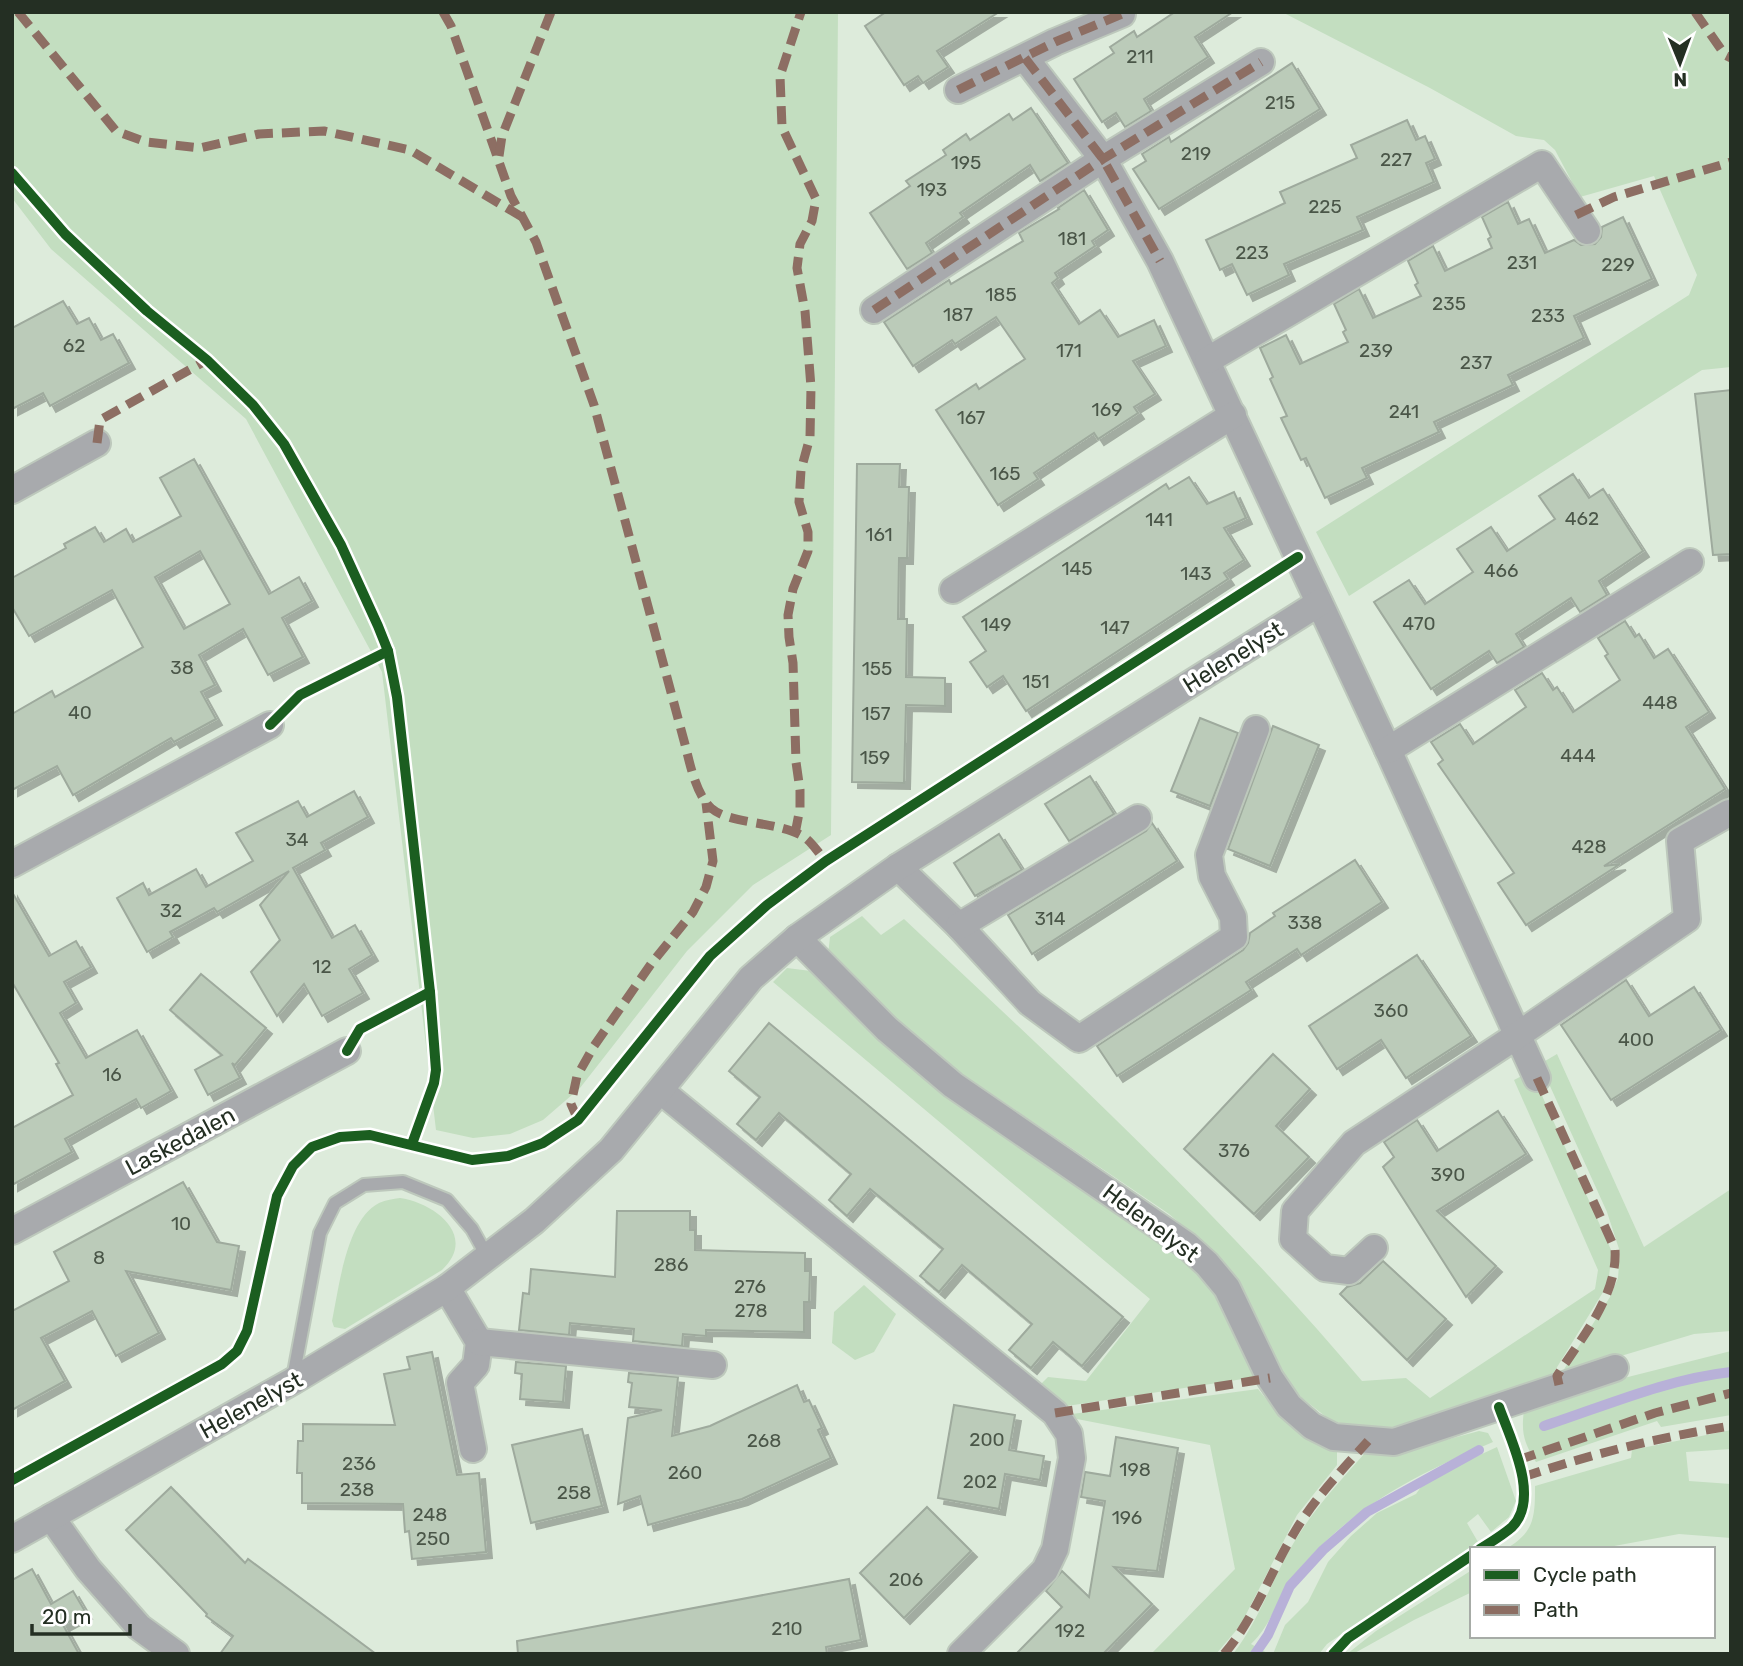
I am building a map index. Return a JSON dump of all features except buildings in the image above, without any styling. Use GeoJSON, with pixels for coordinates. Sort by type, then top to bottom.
{"type":"FeatureCollection","features":[{"type":"Feature","properties":{"kind":"street"},"geometry":{"type":"LineString","coordinates":[[958,90],[1055,42],[1122,14]]}},
{"type":"Feature","properties":{"kind":"street"},"geometry":{"type":"LineString","coordinates":[[1025,58],[1103,159],[1160,261],[1537,1077]]}},
{"type":"Feature","properties":{"kind":"street"},"geometry":{"type":"LineString","coordinates":[[874,310],[1103,159],[1261,62]]}},
{"type":"Feature","properties":{"kind":"street"},"geometry":{"type":"LineString","coordinates":[[1208,360],[1542,164],[1587,231]]}},
{"type":"Feature","properties":{"kind":"street"},"geometry":{"type":"LineString","coordinates":[[953,590],[1233,415]]}},
{"type":"Feature","properties":{"kind":"street"},"geometry":{"type":"LineString","coordinates":[[12,490],[97,443]]}},
{"type":"Feature","properties":{"kind":"street"},"geometry":{"type":"LineString","coordinates":[[1388,750],[1690,562]]}},
{"type":"Feature","properties":{"kind":"street","name":"Helenelyst"},"geometry":{"type":"LineString","coordinates":[[12,1539],[293,1381],[447,1288],[534,1222],[611,1150],[751,978],[797,938],[898,867],[1319,603]]}},
{"type":"Feature","properties":{"kind":"street"},"geometry":{"type":"LineString","coordinates":[[12,864],[270,725]]}},
{"type":"Feature","properties":{"kind":"street"},"geometry":{"type":"LineString","coordinates":[[898,867],[1030,1003],[1079,1039],[1234,937],[1233,917],[1212,876],[1209,855],[1256,729]]}},
{"type":"Feature","properties":{"kind":"street"},"geometry":{"type":"LineString","coordinates":[[1374,1248],[1349,1272],[1325,1268],[1293,1239],[1295,1211],[1354,1143],[1687,919],[1679,841],[1729,813]]}},
{"type":"Feature","properties":{"kind":"street"},"geometry":{"type":"LineString","coordinates":[[958,926],[1138,818]]}},
{"type":"Feature","properties":{"kind":"street","name":"Helenelyst"},"geometry":{"type":"LineString","coordinates":[[797,938],[887,1029],[953,1085],[1175,1237],[1207,1264],[1227,1288],[1270,1378],[1289,1406],[1312,1426],[1335,1437],[1394,1442],[1615,1368]]}},
{"type":"Feature","properties":{"kind":"street","name":"Laskedalen"},"geometry":{"type":"LineString","coordinates":[[12,1231],[347,1051]]}},
{"type":"Feature","properties":{"kind":"street"},"geometry":{"type":"LineString","coordinates":[[661,1091],[1055,1413],[1069,1434],[1072,1458],[1055,1549],[1045,1570],[961,1654]]}},
{"type":"Feature","properties":{"kind":"street"},"geometry":{"type":"LineString","coordinates":[[447,1288],[479,1342],[476,1365],[460,1383],[473,1449]]}},
{"type":"Feature","properties":{"kind":"street"},"geometry":{"type":"LineString","coordinates":[[479,1342],[713,1365]]}},
{"type":"Feature","properties":{"kind":"street"},"geometry":{"type":"LineString","coordinates":[[51,1517],[88,1569],[139,1627],[176,1654]]}},
{"type":"Feature","properties":{"kind":"lane"},"geometry":{"type":"LineString","coordinates":[[293,1381],[320,1233],[335,1203],[364,1185],[403,1182],[447,1200],[472,1229],[488,1258]]}},
{"type":"Feature","properties":{"kind":"green space"},"geometry":{"type":"Polygon","coordinates":[[[12,12],[838,12],[831,835],[753,885],[687,951],[580,1088],[543,1120],[510,1134],[473,1138],[436,1130],[382,672],[246,419],[51,249],[12,198],[12,12]]]}},
{"type":"Feature","properties":{"kind":"green space"},"geometry":{"type":"Polygon","coordinates":[[[1282,12],[1731,12],[1731,367],[1702,370],[1349,596],[1316,532],[1689,295],[1697,275],[1654,176],[1580,197],[1555,150],[1544,140],[1516,136],[1430,88],[1282,12]]]}},
{"type":"Feature","properties":{"kind":"green space"},"geometry":{"type":"Polygon","coordinates":[[[862,916],[881,935],[904,919],[1140,1143],[1254,1260],[1362,1381],[1406,1378],[1430,1398],[1595,1289],[1598,1270],[1514,1080],[1531,1071],[1612,1252],[1608,1284],[1551,1377],[1430,1418],[1384,1430],[1355,1427],[1330,1420],[1302,1398],[1283,1375],[1205,1245],[1169,1214],[937,1057],[828,955],[830,937],[862,916]]]}},
{"type":"Feature","properties":{"kind":"green space"},"geometry":{"type":"Polygon","coordinates":[[[787,968],[811,971],[921,1071],[1178,1252],[1217,1291],[1256,1377],[1067,1406],[1040,1385],[1048,1377],[1086,1381],[1150,1299],[773,982],[787,968]]]}},
{"type":"Feature","properties":{"kind":"green space"},"geometry":{"type":"Polygon","coordinates":[[[1557,1054],[1644,1247],[1731,1189],[1731,1331],[1694,1334],[1561,1374],[1610,1297],[1618,1278],[1620,1252],[1607,1212],[1540,1064],[1557,1054]]]}},
{"type":"Feature","properties":{"kind":"green space"},"geometry":{"type":"Polygon","coordinates":[[[400,1198],[426,1207],[448,1223],[456,1245],[452,1257],[442,1270],[345,1329],[334,1327],[332,1321],[341,1274],[351,1239],[368,1212],[379,1203],[400,1198]]]}},
{"type":"Feature","properties":{"kind":"green space"},"geometry":{"type":"Polygon","coordinates":[[[864,1285],[896,1314],[874,1352],[855,1360],[832,1343],[834,1312],[864,1285]]]}},
{"type":"Feature","properties":{"kind":"green space"},"geometry":{"type":"Polygon","coordinates":[[[1731,1351],[1731,1415],[1661,1427],[1657,1421],[1536,1462],[1524,1438],[1524,1410],[1624,1378],[1731,1351]]]}},
{"type":"Feature","properties":{"kind":"green space"},"geometry":{"type":"Polygon","coordinates":[[[1258,1389],[1283,1419],[1301,1434],[1337,1449],[1337,1465],[1297,1515],[1240,1626],[1216,1654],[1151,1654],[1235,1569],[1210,1445],[1077,1419],[1072,1414],[1258,1389]]]}},
{"type":"Feature","properties":{"kind":"green space"},"geometry":{"type":"Polygon","coordinates":[[[1731,1430],[1731,1449],[1686,1452],[1689,1481],[1731,1484],[1731,1538],[1679,1534],[1609,1547],[1509,1547],[1528,1530],[1535,1506],[1535,1486],[1631,1458],[1632,1450],[1731,1430]]]}},
{"type":"Feature","properties":{"kind":"green space"},"geometry":{"type":"Polygon","coordinates":[[[1479,1431],[1488,1433],[1493,1442],[1412,1480],[1387,1495],[1340,1529],[1318,1549],[1297,1572],[1265,1628],[1251,1644],[1269,1654],[1233,1654],[1243,1641],[1303,1528],[1365,1453],[1397,1453],[1479,1431]]]}},
{"type":"Feature","properties":{"kind":"green space"},"geometry":{"type":"Polygon","coordinates":[[[1497,1447],[1516,1501],[1509,1517],[1491,1532],[1478,1514],[1467,1523],[1478,1542],[1327,1644],[1319,1654],[1273,1654],[1285,1625],[1308,1602],[1328,1562],[1351,1536],[1377,1513],[1416,1494],[1426,1480],[1497,1447]]]}},
{"type":"Feature","properties":{"kind":"green space"},"geometry":{"type":"Polygon","coordinates":[[[1470,1571],[1470,1593],[1353,1654],[1347,1654],[1376,1631],[1470,1571]]]}},
{"type":"Feature","properties":{"kind":"waterway"},"geometry":{"type":"LineString","coordinates":[[1544,1426],[1660,1387],[1731,1372]]}},
{"type":"Feature","properties":{"kind":"waterway"},"geometry":{"type":"LineString","coordinates":[[1255,1654],[1268,1635],[1290,1586],[1323,1550],[1367,1512],[1479,1450]]}},
{"type":"Feature","properties":{"kind":"marked path"},"geometry":{"type":"LineString","coordinates":[[18,12],[116,131],[146,142],[200,148],[259,134],[324,131],[410,150],[522,217]]}},
{"type":"Feature","properties":{"kind":"marked path"},"geometry":{"type":"LineString","coordinates":[[443,12],[451,26],[511,196],[536,242],[594,405],[700,793],[711,808],[719,813],[782,828],[804,837],[826,861]]}},
{"type":"Feature","properties":{"kind":"marked path"},"geometry":{"type":"LineString","coordinates":[[499,156],[502,136],[551,12]]}},
{"type":"Feature","properties":{"kind":"marked path"},"geometry":{"type":"LineString","coordinates":[[795,834],[800,790],[788,615],[793,589],[808,551],[808,532],[799,502],[801,470],[810,437],[811,387],[805,311],[797,268],[800,244],[812,221],[816,199],[782,127],[780,76],[801,12]]}},
{"type":"Feature","properties":{"kind":"marked path"},"geometry":{"type":"LineString","coordinates":[[1695,12],[1725,55],[1731,58]]}},
{"type":"Feature","properties":{"kind":"marked path"},"geometry":{"type":"LineString","coordinates":[[958,90],[1055,42],[1122,14]]}},
{"type":"Feature","properties":{"kind":"marked path"},"geometry":{"type":"LineString","coordinates":[[1025,58],[1103,159],[1160,261]]}},
{"type":"Feature","properties":{"kind":"marked path"},"geometry":{"type":"LineString","coordinates":[[874,310],[1103,159],[1261,62]]}},
{"type":"Feature","properties":{"kind":"marked path"},"geometry":{"type":"LineString","coordinates":[[1576,215],[1614,197],[1731,162]]}},
{"type":"Feature","properties":{"kind":"marked path"},"geometry":{"type":"LineString","coordinates":[[97,443],[100,420],[207,360]]}},
{"type":"Feature","properties":{"kind":"marked path"},"geometry":{"type":"LineString","coordinates":[[578,1120],[571,1104],[577,1076],[594,1046],[651,964],[693,912],[706,887],[713,861],[706,803]]}},
{"type":"Feature","properties":{"kind":"marked path"},"geometry":{"type":"LineString","coordinates":[[1537,1078],[1615,1249],[1611,1283],[1587,1332],[1557,1376],[1559,1385]]}},
{"type":"Feature","properties":{"kind":"marked path"},"geometry":{"type":"LineString","coordinates":[[1055,1413],[1270,1378]]}},
{"type":"Feature","properties":{"kind":"marked path"},"geometry":{"type":"LineString","coordinates":[[1518,1460],[1655,1413],[1731,1393]]}},
{"type":"Feature","properties":{"kind":"marked path"},"geometry":{"type":"LineString","coordinates":[[1523,1477],[1626,1447],[1731,1426]]}},
{"type":"Feature","properties":{"kind":"marked path"},"geometry":{"type":"LineString","coordinates":[[1224,1654],[1253,1610],[1285,1548],[1310,1508],[1368,1441]]}},
{"type":"Feature","properties":{"kind":"cycle path"},"geometry":{"type":"LineString","coordinates":[[12,173],[65,234],[147,311],[207,360],[253,405],[284,444],[341,545],[378,626],[388,651],[397,697],[430,992],[436,1070],[434,1083],[412,1144]]}},
{"type":"Feature","properties":{"kind":"cycle path"},"geometry":{"type":"LineString","coordinates":[[12,1480],[222,1364],[237,1351],[247,1331],[277,1196],[293,1166],[312,1147],[340,1137],[370,1135],[472,1160],[508,1156],[543,1143],[578,1120],[710,956],[767,905],[826,861],[1298,557]]}},
{"type":"Feature","properties":{"kind":"cycle path"},"geometry":{"type":"LineString","coordinates":[[270,725],[300,695],[388,651]]}},
{"type":"Feature","properties":{"kind":"cycle path"},"geometry":{"type":"LineString","coordinates":[[347,1051],[360,1029],[430,992]]}},
{"type":"Feature","properties":{"kind":"cycle path"},"geometry":{"type":"LineString","coordinates":[[1483,1547],[1512,1527],[1520,1515],[1524,1500],[1524,1484],[1516,1451],[1499,1407]]}},
{"type":"Feature","properties":{"kind":"cycle path"},"geometry":{"type":"LineString","coordinates":[[1333,1654],[1348,1638],[1470,1556]]}}]}
